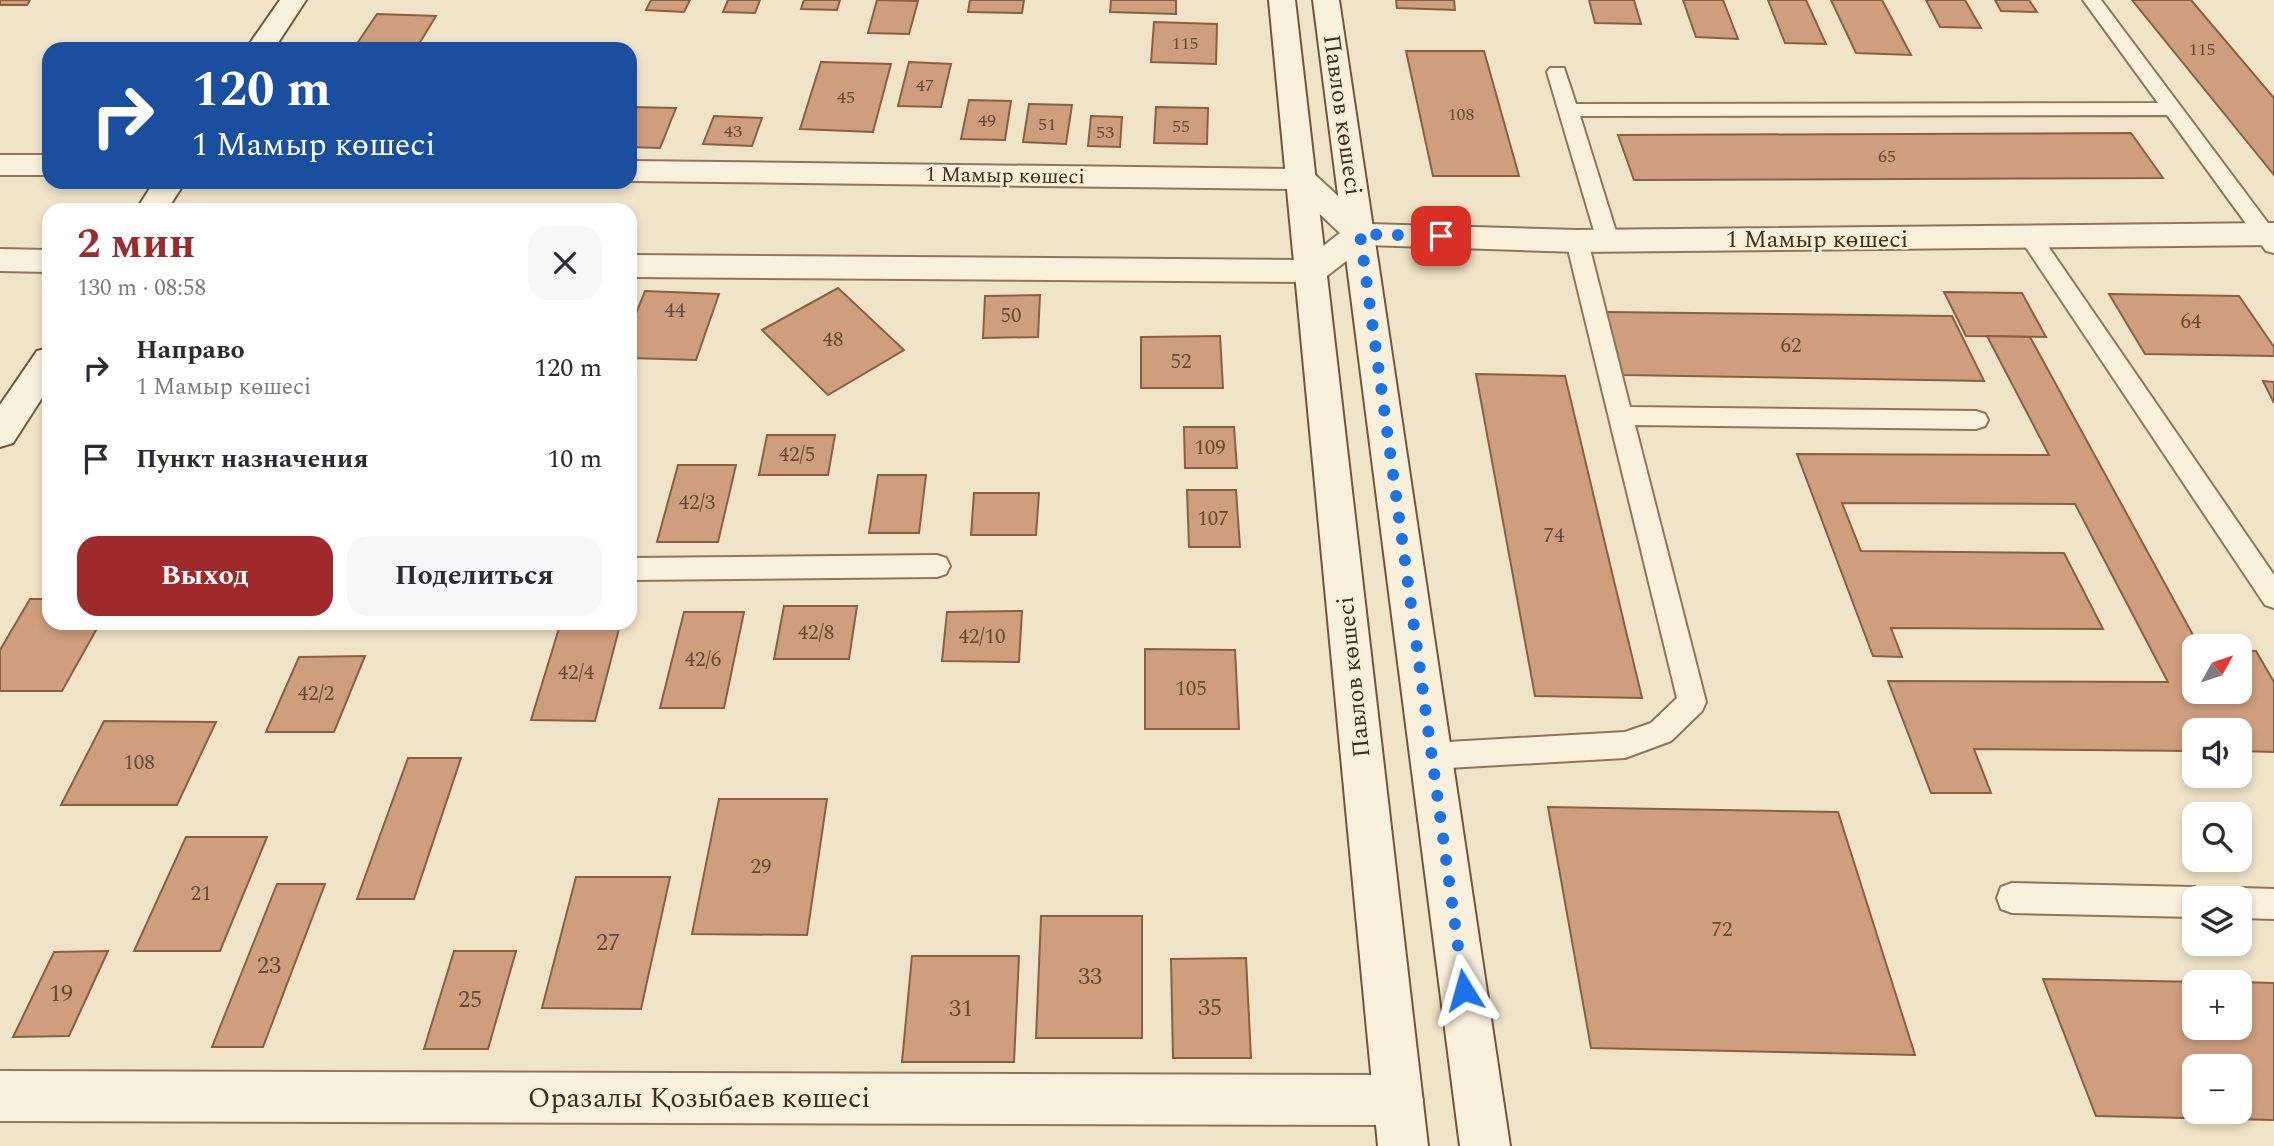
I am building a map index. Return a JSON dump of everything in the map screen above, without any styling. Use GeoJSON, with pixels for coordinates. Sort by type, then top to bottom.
{"type":"FeatureCollection","features":[{"type":"Feature","properties":{"kind":"street"},"geometry":{"type":"LineString","coordinates":[[265,42],[293,0]]}},
{"type":"Feature","properties":{"kind":"street","name":"Павлов көшесі"},"geometry":{"type":"LineString","coordinates":[[1282,0],[1400,1123]]}},
{"type":"Feature","properties":{"kind":"street","name":"Павлов көшесі"},"geometry":{"type":"LineString","coordinates":[[1326,0],[1485,1146]]}},
{"type":"Feature","properties":{"kind":"street"},"geometry":{"type":"LineString","coordinates":[[0,164],[42,165]]}},
{"type":"Feature","properties":{"kind":"street","name":"1 Мамыр көшесі"},"geometry":{"type":"LineString","coordinates":[[637,171],[1301,179]]}},
{"type":"Feature","properties":{"kind":"street"},"geometry":{"type":"LineString","coordinates":[[637,266],[1312,271],[1360,234],[1301,179]]}},
{"type":"Feature","properties":{"kind":"street","name":"1 Мамыр көшесі"},"geometry":{"type":"LineString","coordinates":[[1360,234],[1577,241],[2272,239]]}},
{"type":"Feature","properties":{"kind":"street"},"geometry":{"type":"LineString","coordinates":[[0,260],[42,261]]}},
{"type":"Feature","properties":{"kind":"street"},"geometry":{"type":"LineString","coordinates":[[0,433],[42,370]]}},
{"type":"Feature","properties":{"kind":"street","name":"Оразалы Қозыбаев көшесі"},"geometry":{"type":"LineString","coordinates":[[0,1097],[1400,1123]]}},
{"type":"Feature","properties":{"kind":"lane"},"geometry":{"type":"LineString","coordinates":[[2092,0],[2272,239]]}},
{"type":"Feature","properties":{"kind":"lane"},"geometry":{"type":"LineString","coordinates":[[1558,72],[1608,241]]}},
{"type":"Feature","properties":{"kind":"lane"},"geometry":{"type":"LineString","coordinates":[[1569,110],[2173,109]]}},
{"type":"Feature","properties":{"kind":"lane"},"geometry":{"type":"LineString","coordinates":[[2031,238],[2274,597]]}},
{"type":"Feature","properties":{"kind":"lane"},"geometry":{"type":"LineString","coordinates":[[1431,756],[1625,745],[1661,732],[1692,702],[1577,241]]}},
{"type":"Feature","properties":{"kind":"lane"},"geometry":{"type":"LineString","coordinates":[[1620,416],[1976,420]]}},
{"type":"Feature","properties":{"kind":"lane"},"geometry":{"type":"LineString","coordinates":[[637,569],[937,566]]}},
{"type":"Feature","properties":{"kind":"lane"},"geometry":{"type":"LineString","coordinates":[[2012,898],[2182,902]]}},
{"type":"Feature","properties":{"kind":"lane"},"geometry":{"type":"LineString","coordinates":[[2252,903],[2274,904]]}},
{"type":"Feature","properties":{"kind":"building"},"geometry":{"type":"Polygon","coordinates":[[[0,0],[30,0],[27,5],[0,5],[0,0]]]}},
{"type":"Feature","properties":{"kind":"building"},"geometry":{"type":"Polygon","coordinates":[[[651,0],[690,0],[684,12],[646,10],[651,0]]]}},
{"type":"Feature","properties":{"kind":"building"},"geometry":{"type":"Polygon","coordinates":[[[728,0],[760,0],[755,13],[723,12],[728,0]]]}},
{"type":"Feature","properties":{"kind":"building"},"geometry":{"type":"Polygon","coordinates":[[[804,0],[840,0],[837,10],[801,9],[804,0]]]}},
{"type":"Feature","properties":{"kind":"building"},"geometry":{"type":"Polygon","coordinates":[[[877,0],[918,1],[909,34],[868,33],[877,0]]]}},
{"type":"Feature","properties":{"kind":"building"},"geometry":{"type":"Polygon","coordinates":[[[970,0],[1024,0],[1022,13],[968,12],[970,0]]]}},
{"type":"Feature","properties":{"kind":"building"},"geometry":{"type":"Polygon","coordinates":[[[1111,0],[1176,0],[1176,14],[1110,12],[1111,0]]]}},
{"type":"Feature","properties":{"kind":"building"},"geometry":{"type":"Polygon","coordinates":[[[1396,0],[1454,0],[1455,10],[1397,8],[1396,0]]]}},
{"type":"Feature","properties":{"kind":"building"},"geometry":{"type":"Polygon","coordinates":[[[1589,0],[1634,0],[1641,24],[1595,23],[1589,0]]]}},
{"type":"Feature","properties":{"kind":"building"},"geometry":{"type":"Polygon","coordinates":[[[1683,0],[1723,0],[1738,39],[1696,37],[1683,0]]]}},
{"type":"Feature","properties":{"kind":"building"},"geometry":{"type":"Polygon","coordinates":[[[1768,0],[1806,0],[1826,44],[1785,43],[1768,0]]]}},
{"type":"Feature","properties":{"kind":"building"},"geometry":{"type":"Polygon","coordinates":[[[1831,0],[1882,0],[1911,55],[1856,53],[1831,0]]]}},
{"type":"Feature","properties":{"kind":"building"},"geometry":{"type":"Polygon","coordinates":[[[1926,0],[1965,0],[1981,28],[1940,27],[1926,0]]]}},
{"type":"Feature","properties":{"kind":"building"},"geometry":{"type":"Polygon","coordinates":[[[1995,0],[2029,0],[2037,12],[2001,11],[1995,0]]]}},
{"type":"Feature","properties":{"kind":"building"},"geometry":{"type":"Polygon","coordinates":[[[2132,0],[2191,0],[2274,98],[2274,175],[2132,0]]]}},
{"type":"Feature","properties":{"kind":"building"},"geometry":{"type":"Polygon","coordinates":[[[377,14],[436,16],[420,42],[358,42],[377,14]]]}},
{"type":"Feature","properties":{"kind":"building"},"geometry":{"type":"Polygon","coordinates":[[[1154,22],[1217,24],[1216,64],[1151,62],[1154,22]]]}},
{"type":"Feature","properties":{"kind":"building"},"geometry":{"type":"Polygon","coordinates":[[[1406,51],[1484,51],[1519,176],[1433,176],[1406,51]]]}},
{"type":"Feature","properties":{"kind":"building"},"geometry":{"type":"Polygon","coordinates":[[[821,62],[891,64],[873,132],[800,129],[821,62]]]}},
{"type":"Feature","properties":{"kind":"building"},"geometry":{"type":"Polygon","coordinates":[[[909,62],[951,64],[941,107],[898,106],[909,62]]]}},
{"type":"Feature","properties":{"kind":"building"},"geometry":{"type":"Polygon","coordinates":[[[969,100],[1011,101],[1005,140],[961,139],[969,100]]]}},
{"type":"Feature","properties":{"kind":"building"},"geometry":{"type":"Polygon","coordinates":[[[1029,104],[1072,105],[1066,144],[1023,142],[1029,104]]]}},
{"type":"Feature","properties":{"kind":"building"},"geometry":{"type":"Polygon","coordinates":[[[637,107],[676,108],[660,148],[637,147],[637,107]]]}},
{"type":"Feature","properties":{"kind":"building"},"geometry":{"type":"Polygon","coordinates":[[[1156,107],[1208,108],[1207,144],[1154,143],[1156,107]]]}},
{"type":"Feature","properties":{"kind":"building"},"geometry":{"type":"Polygon","coordinates":[[[714,116],[762,118],[752,146],[703,144],[714,116]]]}},
{"type":"Feature","properties":{"kind":"building"},"geometry":{"type":"Polygon","coordinates":[[[1091,116],[1122,117],[1120,147],[1088,146],[1091,116]]]}},
{"type":"Feature","properties":{"kind":"building"},"geometry":{"type":"Polygon","coordinates":[[[2131,133],[2163,178],[1634,180],[1618,135],[2131,133]]]}},
{"type":"Feature","properties":{"kind":"building"},"geometry":{"type":"Polygon","coordinates":[[[838,288],[904,350],[828,395],[762,330],[838,288]]]}},
{"type":"Feature","properties":{"kind":"building"},"geometry":{"type":"Polygon","coordinates":[[[645,291],[719,294],[696,360],[637,358],[637,311],[645,291]]]}},
{"type":"Feature","properties":{"kind":"building"},"geometry":{"type":"Polygon","coordinates":[[[1944,292],[2022,293],[2046,337],[1966,336],[1944,292]]]}},
{"type":"Feature","properties":{"kind":"building"},"geometry":{"type":"Polygon","coordinates":[[[2109,294],[2239,296],[2274,347],[2274,356],[2145,354],[2109,294]]]}},
{"type":"Feature","properties":{"kind":"building"},"geometry":{"type":"Polygon","coordinates":[[[1040,295],[1038,337],[983,338],[985,296],[1040,295]]]}},
{"type":"Feature","properties":{"kind":"building"},"geometry":{"type":"Polygon","coordinates":[[[1606,312],[1952,316],[1984,381],[1623,375],[1606,312]]]}},
{"type":"Feature","properties":{"kind":"building"},"geometry":{"type":"Polygon","coordinates":[[[1220,336],[1223,388],[1141,388],[1141,337],[1220,336]]]}},
{"type":"Feature","properties":{"kind":"building"},"geometry":{"type":"Polygon","coordinates":[[[1987,336],[2030,337],[2192,634],[2182,634],[2182,704],[2252,704],[2252,651],[2256,651],[2274,682],[2274,752],[2252,751],[2252,718],[2182,718],[2182,751],[1974,749],[1991,793],[1931,793],[1888,681],[2168,682],[2075,504],[1842,503],[1861,551],[2064,553],[2103,629],[1891,628],[1902,657],[1873,656],[1797,454],[2049,455],[1987,336]]]}},
{"type":"Feature","properties":{"kind":"building"},"geometry":{"type":"Polygon","coordinates":[[[1476,374],[1565,376],[1642,698],[1535,696],[1476,374]]]}},
{"type":"Feature","properties":{"kind":"building"},"geometry":{"type":"Polygon","coordinates":[[[2263,381],[2274,382],[2274,403],[2263,381]]]}},
{"type":"Feature","properties":{"kind":"building"},"geometry":{"type":"Polygon","coordinates":[[[1184,427],[1234,427],[1237,468],[1185,468],[1184,427]]]}},
{"type":"Feature","properties":{"kind":"building"},"geometry":{"type":"Polygon","coordinates":[[[767,435],[835,435],[828,475],[759,475],[767,435]]]}},
{"type":"Feature","properties":{"kind":"building"},"geometry":{"type":"Polygon","coordinates":[[[678,465],[736,465],[718,542],[657,542],[678,465]]]}},
{"type":"Feature","properties":{"kind":"building"},"geometry":{"type":"Polygon","coordinates":[[[878,475],[926,475],[919,533],[869,533],[878,475]]]}},
{"type":"Feature","properties":{"kind":"building"},"geometry":{"type":"Polygon","coordinates":[[[1187,490],[1236,490],[1240,547],[1189,547],[1187,490]]]}},
{"type":"Feature","properties":{"kind":"building"},"geometry":{"type":"Polygon","coordinates":[[[974,493],[1039,493],[1036,535],[971,535],[974,493]]]}},
{"type":"Feature","properties":{"kind":"building"},"geometry":{"type":"Polygon","coordinates":[[[30,599],[42,599],[42,630],[96,630],[62,691],[0,691],[0,650],[30,599]]]}},
{"type":"Feature","properties":{"kind":"building"},"geometry":{"type":"Polygon","coordinates":[[[784,606],[857,606],[849,659],[774,659],[784,606]]]}},
{"type":"Feature","properties":{"kind":"building"},"geometry":{"type":"Polygon","coordinates":[[[1022,611],[1019,662],[942,661],[947,612],[1022,611]]]}},
{"type":"Feature","properties":{"kind":"building"},"geometry":{"type":"Polygon","coordinates":[[[684,612],[744,612],[724,708],[660,708],[684,612]]]}},
{"type":"Feature","properties":{"kind":"building"},"geometry":{"type":"Polygon","coordinates":[[[558,630],[619,630],[595,721],[531,720],[558,630]]]}},
{"type":"Feature","properties":{"kind":"building"},"geometry":{"type":"Polygon","coordinates":[[[1145,649],[1235,650],[1239,729],[1145,729],[1145,649]]]}},
{"type":"Feature","properties":{"kind":"building"},"geometry":{"type":"Polygon","coordinates":[[[365,656],[334,732],[266,732],[299,657],[365,656]]]}},
{"type":"Feature","properties":{"kind":"building"},"geometry":{"type":"Polygon","coordinates":[[[104,721],[216,722],[177,805],[61,805],[104,721]]]}},
{"type":"Feature","properties":{"kind":"building"},"geometry":{"type":"Polygon","coordinates":[[[408,758],[461,758],[414,899],[357,899],[408,758]]]}},
{"type":"Feature","properties":{"kind":"building"},"geometry":{"type":"Polygon","coordinates":[[[719,799],[827,799],[807,935],[692,934],[719,799]]]}},
{"type":"Feature","properties":{"kind":"building"},"geometry":{"type":"Polygon","coordinates":[[[1548,807],[1838,812],[1915,1055],[1591,1048],[1548,807]]]}},
{"type":"Feature","properties":{"kind":"building"},"geometry":{"type":"Polygon","coordinates":[[[186,837],[267,837],[220,951],[134,951],[186,837]]]}},
{"type":"Feature","properties":{"kind":"building"},"geometry":{"type":"Polygon","coordinates":[[[576,877],[670,877],[641,1009],[542,1008],[576,877]]]}},
{"type":"Feature","properties":{"kind":"building"},"geometry":{"type":"Polygon","coordinates":[[[277,884],[325,884],[263,1047],[212,1047],[277,884]]]}},
{"type":"Feature","properties":{"kind":"building"},"geometry":{"type":"Polygon","coordinates":[[[1041,916],[1142,916],[1142,1038],[1036,1038],[1041,916]]]}},
{"type":"Feature","properties":{"kind":"building"},"geometry":{"type":"Polygon","coordinates":[[[108,951],[69,1036],[13,1037],[54,952],[108,951]]]}},
{"type":"Feature","properties":{"kind":"building"},"geometry":{"type":"Polygon","coordinates":[[[454,951],[516,951],[488,1049],[424,1049],[454,951]]]}},
{"type":"Feature","properties":{"kind":"building"},"geometry":{"type":"Polygon","coordinates":[[[912,956],[1019,956],[1014,1062],[902,1062],[912,956]]]}},
{"type":"Feature","properties":{"kind":"building"},"geometry":{"type":"Polygon","coordinates":[[[1246,958],[1251,1058],[1173,1058],[1171,959],[1246,958]]]}},
{"type":"Feature","properties":{"kind":"building"},"geometry":{"type":"Polygon","coordinates":[[[2043,979],[2182,982],[2182,1040],[2252,1040],[2252,982],[2274,983],[2274,1120],[2252,1120],[2252,1054],[2182,1054],[2182,1118],[2096,1116],[2043,979]]]}},
{"type":"Feature","properties":{"kind":"route"},"geometry":{"type":"LineString","coordinates":[[1441,236],[1360,234],[1464,990]]}}]}
